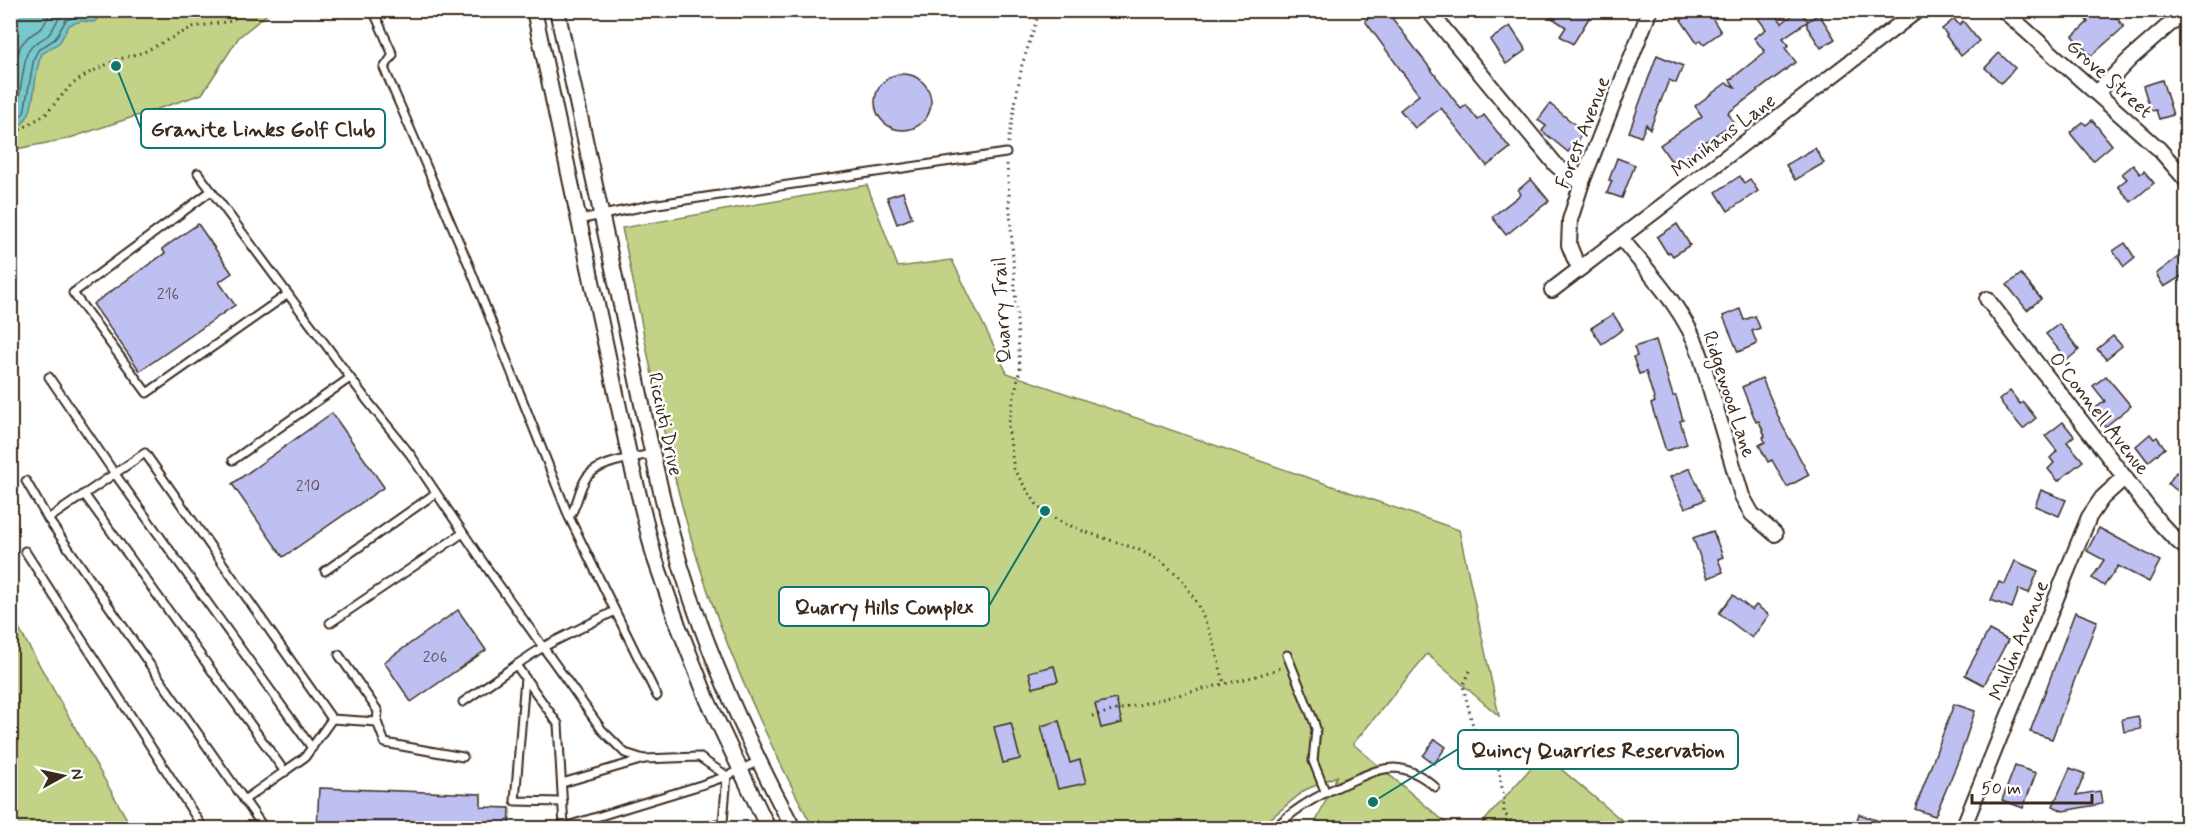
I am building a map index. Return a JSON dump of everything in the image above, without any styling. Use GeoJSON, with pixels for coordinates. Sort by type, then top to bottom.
{"type":"FeatureCollection","features":[{"type":"Feature","properties":{"kind":"street"},"geometry":{"type":"LineString","coordinates":[[534,10],[630,459],[650,539],[667,595],[733,773],[768,828]]}},
{"type":"Feature","properties":{"kind":"street","name":"Ricciuti Drive"},"geometry":{"type":"LineString","coordinates":[[557,10],[652,454],[676,549],[723,681],[759,761],[794,828]]}},
{"type":"Feature","properties":{"kind":"street"},"geometry":{"type":"LineString","coordinates":[[1428,10],[1556,165],[1568,175],[1582,182]]}},
{"type":"Feature","properties":{"kind":"street","name":"Minihans Lane"},"geometry":{"type":"LineString","coordinates":[[1552,290],[1917,10]]}},
{"type":"Feature","properties":{"kind":"street","name":"Grove Street"},"geometry":{"type":"LineString","coordinates":[[2002,10],[2166,156],[2187,180]]}},
{"type":"Feature","properties":{"kind":"street"},"geometry":{"type":"LineString","coordinates":[[2097,93],[2121,67],[2186,10]]}},
{"type":"Feature","properties":{"kind":"street","name":"Forest Avenue"},"geometry":{"type":"LineString","coordinates":[[1581,268],[1571,253],[1568,237],[1570,220],[1582,182],[1648,11]]}},
{"type":"Feature","properties":{"kind":"street","name":"Ridgewood Lane"},"geometry":{"type":"LineString","coordinates":[[1620,238],[1680,315],[1691,333],[1700,354],[1742,496],[1752,514],[1775,534]]}},
{"type":"Feature","properties":{"kind":"street","name":"O'Connell Avenue"},"geometry":{"type":"LineString","coordinates":[[1987,299],[2166,530],[2187,548]]}},
{"type":"Feature","properties":{"kind":"street","name":"Mullin Avenue"},"geometry":{"type":"LineString","coordinates":[[1963,828],[2089,517],[2102,498],[2125,477]]}},
{"type":"Feature","properties":{"kind":"lane"},"geometry":{"type":"LineString","coordinates":[[373,10],[393,56],[384,68],[468,263],[569,517],[657,696]]}},
{"type":"Feature","properties":{"kind":"lane"},"geometry":{"type":"LineString","coordinates":[[578,220],[651,205],[1006,153]]}},
{"type":"Feature","properties":{"kind":"lane"},"geometry":{"type":"LineString","coordinates":[[198,173],[350,378],[406,449],[602,730],[625,753],[644,759]]}},
{"type":"Feature","properties":{"kind":"lane"},"geometry":{"type":"LineString","coordinates":[[211,191],[73,292],[147,393],[288,294]]}},
{"type":"Feature","properties":{"kind":"lane"},"geometry":{"type":"LineString","coordinates":[[49,377],[115,474],[312,748]]}},
{"type":"Feature","properties":{"kind":"lane"},"geometry":{"type":"LineString","coordinates":[[233,460],[350,378]]}},
{"type":"Feature","properties":{"kind":"lane"},"geometry":{"type":"LineString","coordinates":[[48,519],[146,453],[332,719]]}},
{"type":"Feature","properties":{"kind":"lane"},"geometry":{"type":"LineString","coordinates":[[569,517],[573,513],[583,483],[590,472],[605,465],[652,454]]}},
{"type":"Feature","properties":{"kind":"lane"},"geometry":{"type":"LineString","coordinates":[[26,481],[48,519],[264,828]]}},
{"type":"Feature","properties":{"kind":"lane"},"geometry":{"type":"LineString","coordinates":[[326,571],[436,493]]}},
{"type":"Feature","properties":{"kind":"lane"},"geometry":{"type":"LineString","coordinates":[[84,494],[285,772]]}},
{"type":"Feature","properties":{"kind":"lane"},"geometry":{"type":"LineString","coordinates":[[330,623],[463,533]]}},
{"type":"Feature","properties":{"kind":"lane"},"geometry":{"type":"LineString","coordinates":[[26,551],[203,828]]}},
{"type":"Feature","properties":{"kind":"lane"},"geometry":{"type":"LineString","coordinates":[[463,702],[543,647],[615,611]]}},
{"type":"Feature","properties":{"kind":"lane"},"geometry":{"type":"LineString","coordinates":[[339,655],[378,711],[377,722],[385,744],[463,757]]}},
{"type":"Feature","properties":{"kind":"lane"},"geometry":{"type":"LineString","coordinates":[[1287,655],[1316,729],[1313,761],[1325,791]]}},
{"type":"Feature","properties":{"kind":"lane"},"geometry":{"type":"LineString","coordinates":[[516,665],[558,724],[564,828],[733,773],[759,761]]}},
{"type":"Feature","properties":{"kind":"lane"},"geometry":{"type":"LineString","coordinates":[[525,678],[515,801],[563,802]]}},
{"type":"Feature","properties":{"kind":"lane"},"geometry":{"type":"LineString","coordinates":[[332,719],[377,722]]}},
{"type":"Feature","properties":{"kind":"lane"},"geometry":{"type":"LineString","coordinates":[[244,800],[305,758],[332,719]]}},
{"type":"Feature","properties":{"kind":"lane"},"geometry":{"type":"LineString","coordinates":[[562,783],[644,759],[699,757],[733,773]]}},
{"type":"Feature","properties":{"kind":"lane"},"geometry":{"type":"LineString","coordinates":[[1275,828],[1300,807],[1325,791],[1377,770],[1393,768],[1416,772],[1436,787]]}},
{"type":"Feature","properties":{"kind":"lane"},"geometry":{"type":"LineString","coordinates":[[702,828],[723,822],[733,773]]}},
{"type":"Feature","properties":{"kind":"path"},"geometry":{"type":"LineString","coordinates":[[10,136],[46,114],[71,85],[88,73],[116,60],[144,52],[193,27],[228,22],[242,10]]}},
{"type":"Feature","properties":{"kind":"path","name":"Quarry Trail"},"geometry":{"type":"LineString","coordinates":[[1040,10],[1022,64],[1006,153],[1020,368],[1008,426],[1014,470],[1039,508],[1059,521],[1137,549],[1161,561],[1181,578],[1197,603],[1212,637],[1224,683]]}},
{"type":"Feature","properties":{"kind":"path"},"geometry":{"type":"LineString","coordinates":[[1092,716],[1260,675],[1291,664]]}},
{"type":"Feature","properties":{"kind":"path"},"geometry":{"type":"LineString","coordinates":[[1470,670],[1464,686],[1474,730],[1497,762],[1504,798],[1503,813],[1517,828]]}},
{"type":"Feature","properties":{"kind":"green space"},"geometry":{"type":"Polygon","coordinates":[[[11,11],[271,11],[239,37],[202,94],[67,139],[11,150],[11,11]]]}},
{"type":"Feature","properties":{"kind":"green space"},"geometry":{"type":"Polygon","coordinates":[[[867,185],[898,267],[952,260],[1007,373],[1459,530],[1499,716],[1427,654],[1353,744],[1452,828],[1313,828],[1337,776],[1305,790],[1259,828],[813,828],[780,763],[735,664],[709,596],[686,520],[665,437],[622,228],[867,185]]]}},
{"type":"Feature","properties":{"kind":"green space"},"geometry":{"type":"Polygon","coordinates":[[[11,615],[132,828],[11,828],[11,615]]]}},
{"type":"Feature","properties":{"kind":"green space"},"geometry":{"type":"Polygon","coordinates":[[[1543,754],[1631,828],[1478,828],[1543,754]]]}},
{"type":"Feature","properties":{"kind":"water"},"geometry":{"type":"Polygon","coordinates":[[[11,10],[108,11],[94,22],[81,21],[69,25],[60,42],[42,54],[38,64],[31,108],[21,125],[11,131],[11,10]]]}},
{"type":"Feature","properties":{"kind":"building"},"geometry":{"type":"Polygon","coordinates":[[[1379,10],[1386,10],[1461,109],[1466,105],[1478,120],[1484,115],[1510,148],[1487,166],[1441,108],[1415,128],[1400,110],[1419,95],[1365,21],[1379,10]]]}},
{"type":"Feature","properties":{"kind":"building"},"geometry":{"type":"Polygon","coordinates":[[[1540,10],[1594,10],[1573,44],[1560,36],[1566,27],[1540,10]]]}},
{"type":"Feature","properties":{"kind":"building"},"geometry":{"type":"Polygon","coordinates":[[[1694,10],[1707,10],[1721,32],[1704,44],[1701,40],[1697,43],[1681,20],[1694,10]]]}},
{"type":"Feature","properties":{"kind":"building"},"geometry":{"type":"Polygon","coordinates":[[[1752,10],[1773,10],[1782,23],[1799,10],[1808,21],[1819,14],[1835,39],[1821,48],[1807,27],[1807,22],[1783,38],[1789,45],[1785,48],[1796,62],[1728,113],[1734,123],[1700,145],[1702,148],[1683,161],[1679,156],[1671,161],[1660,145],[1702,116],[1695,106],[1726,83],[1735,87],[1730,80],[1765,52],[1754,38],[1766,29],[1752,10]]]}},
{"type":"Feature","properties":{"kind":"building"},"geometry":{"type":"Polygon","coordinates":[[[2078,10],[2110,10],[2124,27],[2091,56],[2073,36],[2088,22],[2078,10]]]}},
{"type":"Feature","properties":{"kind":"building"},"geometry":{"type":"Polygon","coordinates":[[[1954,19],[1959,25],[1963,21],[1979,41],[1961,56],[1942,29],[1954,19]]]}},
{"type":"Feature","properties":{"kind":"building"},"geometry":{"type":"Polygon","coordinates":[[[1510,26],[1526,50],[1506,64],[1490,40],[1510,26]]]}},
{"type":"Feature","properties":{"kind":"building"},"geometry":{"type":"Polygon","coordinates":[[[1999,53],[2015,68],[2001,83],[1985,68],[1999,53]]]}},
{"type":"Feature","properties":{"kind":"building"},"geometry":{"type":"Polygon","coordinates":[[[1657,55],[1683,66],[1676,83],[1669,80],[1650,129],[1646,124],[1641,137],[1629,132],[1657,55]]]}},
{"type":"Feature","properties":{"kind":"building"},"geometry":{"type":"Polygon","coordinates":[[[903,74],[923,82],[931,102],[923,122],[903,130],[883,122],[875,102],[883,82],[903,74]]]}},
{"type":"Feature","properties":{"kind":"building"},"geometry":{"type":"Polygon","coordinates":[[[2162,80],[2173,115],[2159,119],[2156,110],[2151,111],[2143,86],[2162,80]]]}},
{"type":"Feature","properties":{"kind":"building"},"geometry":{"type":"Polygon","coordinates":[[[1550,104],[1584,132],[1568,152],[1542,131],[1546,126],[1538,120],[1550,104]]]}},
{"type":"Feature","properties":{"kind":"building"},"geometry":{"type":"Polygon","coordinates":[[[2092,120],[2112,145],[2093,161],[2070,133],[2083,122],[2086,125],[2092,120]]]}},
{"type":"Feature","properties":{"kind":"building"},"geometry":{"type":"Polygon","coordinates":[[[1815,148],[1824,163],[1795,180],[1786,165],[1815,148]]]}},
{"type":"Feature","properties":{"kind":"building"},"geometry":{"type":"Polygon","coordinates":[[[1617,158],[1635,165],[1622,198],[1607,193],[1617,158]]]}},
{"type":"Feature","properties":{"kind":"building"},"geometry":{"type":"Polygon","coordinates":[[[2133,165],[2140,174],[2144,171],[2154,183],[2131,202],[2118,186],[2127,179],[2122,174],[2133,165]]]}},
{"type":"Feature","properties":{"kind":"building"},"geometry":{"type":"Polygon","coordinates":[[[1740,176],[1744,183],[1750,179],[1758,191],[1728,211],[1716,192],[1740,176]]]}},
{"type":"Feature","properties":{"kind":"building"},"geometry":{"type":"Polygon","coordinates":[[[1531,179],[1549,201],[1506,235],[1492,217],[1521,194],[1518,190],[1531,179]]]}},
{"type":"Feature","properties":{"kind":"building"},"geometry":{"type":"Polygon","coordinates":[[[903,192],[912,218],[897,224],[887,197],[903,192]]]}},
{"type":"Feature","properties":{"kind":"building"},"geometry":{"type":"Polygon","coordinates":[[[198,224],[232,273],[219,282],[235,305],[140,371],[93,304],[165,253],[162,249],[198,224]]]}},
{"type":"Feature","properties":{"kind":"building"},"geometry":{"type":"Polygon","coordinates":[[[1677,224],[1690,245],[1673,256],[1670,252],[1667,253],[1657,237],[1677,224]]]}},
{"type":"Feature","properties":{"kind":"building"},"geometry":{"type":"Polygon","coordinates":[[[2125,243],[2135,258],[2124,267],[2113,251],[2125,243]]]}},
{"type":"Feature","properties":{"kind":"building"},"geometry":{"type":"Polygon","coordinates":[[[2178,257],[2187,273],[2164,287],[2156,274],[2178,257]]]}},
{"type":"Feature","properties":{"kind":"building"},"geometry":{"type":"Polygon","coordinates":[[[2021,274],[2041,299],[2027,310],[2007,285],[2021,274]]]}},
{"type":"Feature","properties":{"kind":"building"},"geometry":{"type":"Polygon","coordinates":[[[1740,309],[1744,320],[1755,316],[1760,328],[1752,331],[1757,344],[1738,352],[1723,316],[1740,309]]]}},
{"type":"Feature","properties":{"kind":"building"},"geometry":{"type":"Polygon","coordinates":[[[1613,314],[1623,329],[1602,344],[1591,328],[1613,314]]]}},
{"type":"Feature","properties":{"kind":"building"},"geometry":{"type":"Polygon","coordinates":[[[2059,324],[2079,350],[2067,360],[2046,334],[2059,324]]]}},
{"type":"Feature","properties":{"kind":"building"},"geometry":{"type":"Polygon","coordinates":[[[2113,336],[2122,346],[2106,359],[2097,349],[2113,336]]]}},
{"type":"Feature","properties":{"kind":"building"},"geometry":{"type":"Polygon","coordinates":[[[1656,340],[1673,396],[1676,396],[1687,444],[1666,451],[1651,404],[1655,402],[1646,372],[1639,374],[1633,357],[1637,356],[1634,347],[1656,340]]]}},
{"type":"Feature","properties":{"kind":"building"},"geometry":{"type":"Polygon","coordinates":[[[2106,376],[2131,406],[2105,427],[2093,410],[2105,401],[2093,386],[2106,376]]]}},
{"type":"Feature","properties":{"kind":"building"},"geometry":{"type":"Polygon","coordinates":[[[1762,378],[1781,423],[1809,475],[1787,487],[1772,460],[1768,462],[1759,445],[1765,442],[1763,437],[1765,436],[1759,421],[1756,422],[1742,387],[1762,378]]]}},
{"type":"Feature","properties":{"kind":"building"},"geometry":{"type":"Polygon","coordinates":[[[2010,391],[2020,404],[2023,402],[2036,418],[2023,429],[1999,400],[2010,391]]]}},
{"type":"Feature","properties":{"kind":"building"},"geometry":{"type":"Polygon","coordinates":[[[332,413],[384,487],[283,557],[232,484],[332,413]]]}},
{"type":"Feature","properties":{"kind":"building"},"geometry":{"type":"Polygon","coordinates":[[[2063,422],[2074,436],[2067,442],[2083,461],[2058,481],[2048,469],[2054,463],[2050,458],[2057,451],[2045,436],[2063,422]]]}},
{"type":"Feature","properties":{"kind":"building"},"geometry":{"type":"Polygon","coordinates":[[[2150,434],[2154,439],[2157,437],[2165,448],[2148,462],[2136,446],[2150,434]]]}},
{"type":"Feature","properties":{"kind":"building"},"geometry":{"type":"Polygon","coordinates":[[[1690,468],[1704,500],[1685,508],[1670,477],[1690,468]]]}},
{"type":"Feature","properties":{"kind":"building"},"geometry":{"type":"Polygon","coordinates":[[[2176,472],[2187,480],[2187,497],[2168,484],[2176,472]]]}},
{"type":"Feature","properties":{"kind":"building"},"geometry":{"type":"Polygon","coordinates":[[[2041,490],[2066,500],[2059,516],[2035,506],[2041,490]]]}},
{"type":"Feature","properties":{"kind":"building"},"geometry":{"type":"Polygon","coordinates":[[[2099,528],[2160,561],[2149,582],[2118,566],[2104,586],[2092,578],[2104,560],[2087,551],[2099,528]]]}},
{"type":"Feature","properties":{"kind":"building"},"geometry":{"type":"Polygon","coordinates":[[[1713,531],[1723,557],[1718,559],[1723,572],[1708,578],[1693,538],[1713,531]]]}},
{"type":"Feature","properties":{"kind":"building"},"geometry":{"type":"Polygon","coordinates":[[[2015,561],[2038,571],[2029,593],[2019,589],[2012,608],[1991,600],[1999,582],[2005,584],[2015,561]]]}},
{"type":"Feature","properties":{"kind":"building"},"geometry":{"type":"Polygon","coordinates":[[[1733,595],[1752,610],[1756,605],[1769,615],[1752,638],[1719,613],[1733,595]]]}},
{"type":"Feature","properties":{"kind":"building"},"geometry":{"type":"Polygon","coordinates":[[[458,610],[486,650],[411,702],[384,662],[458,610]]]}},
{"type":"Feature","properties":{"kind":"building"},"geometry":{"type":"Polygon","coordinates":[[[2075,612],[2097,621],[2052,739],[2030,732],[2075,612]]]}},
{"type":"Feature","properties":{"kind":"building"},"geometry":{"type":"Polygon","coordinates":[[[1989,630],[2008,640],[1984,685],[1965,675],[1989,630]]]}},
{"type":"Feature","properties":{"kind":"building"},"geometry":{"type":"Polygon","coordinates":[[[1054,666],[1058,681],[1033,688],[1029,672],[1054,666]]]}},
{"type":"Feature","properties":{"kind":"building"},"geometry":{"type":"Polygon","coordinates":[[[1116,699],[1122,723],[1101,728],[1095,704],[1116,699]]]}},
{"type":"Feature","properties":{"kind":"building"},"geometry":{"type":"Polygon","coordinates":[[[1954,704],[1975,711],[1959,759],[1935,816],[1915,809],[1954,704]]]}},
{"type":"Feature","properties":{"kind":"building"},"geometry":{"type":"Polygon","coordinates":[[[2138,716],[2141,729],[2124,732],[2122,719],[2138,716]]]}},
{"type":"Feature","properties":{"kind":"building"},"geometry":{"type":"Polygon","coordinates":[[[1059,721],[1070,763],[1080,760],[1086,783],[1058,789],[1041,726],[1059,721]]]}},
{"type":"Feature","properties":{"kind":"building"},"geometry":{"type":"Polygon","coordinates":[[[1011,723],[1020,759],[1003,763],[994,727],[1011,723]]]}},
{"type":"Feature","properties":{"kind":"building"},"geometry":{"type":"Polygon","coordinates":[[[1435,739],[1446,747],[1434,764],[1423,756],[1435,739]]]}},
{"type":"Feature","properties":{"kind":"building"},"geometry":{"type":"Polygon","coordinates":[[[2015,766],[2036,773],[2023,808],[2002,800],[2015,766]]]}},
{"type":"Feature","properties":{"kind":"building"},"geometry":{"type":"Polygon","coordinates":[[[2070,768],[2085,774],[2076,795],[2100,791],[2102,804],[2063,811],[2053,806],[2070,768]]]}},
{"type":"Feature","properties":{"kind":"building"},"geometry":{"type":"Polygon","coordinates":[[[319,788],[481,794],[481,807],[510,808],[509,828],[317,828],[319,788]]]}},
{"type":"Feature","properties":{"kind":"building"},"geometry":{"type":"Polygon","coordinates":[[[1859,814],[1896,827],[1854,828],[1859,814]]]}},
{"type":"Feature","properties":{"kind":"place","name":"Granite Links Golf Club"},"geometry":{"type":"Point","coordinates":[116,66]}},
{"type":"Feature","properties":{"kind":"place","name":"Quarry Hills Complex"},"geometry":{"type":"Point","coordinates":[1045,511]}},
{"type":"Feature","properties":{"kind":"place","name":"Quincy Quarries Reservation"},"geometry":{"type":"Point","coordinates":[1373,802]}}]}
